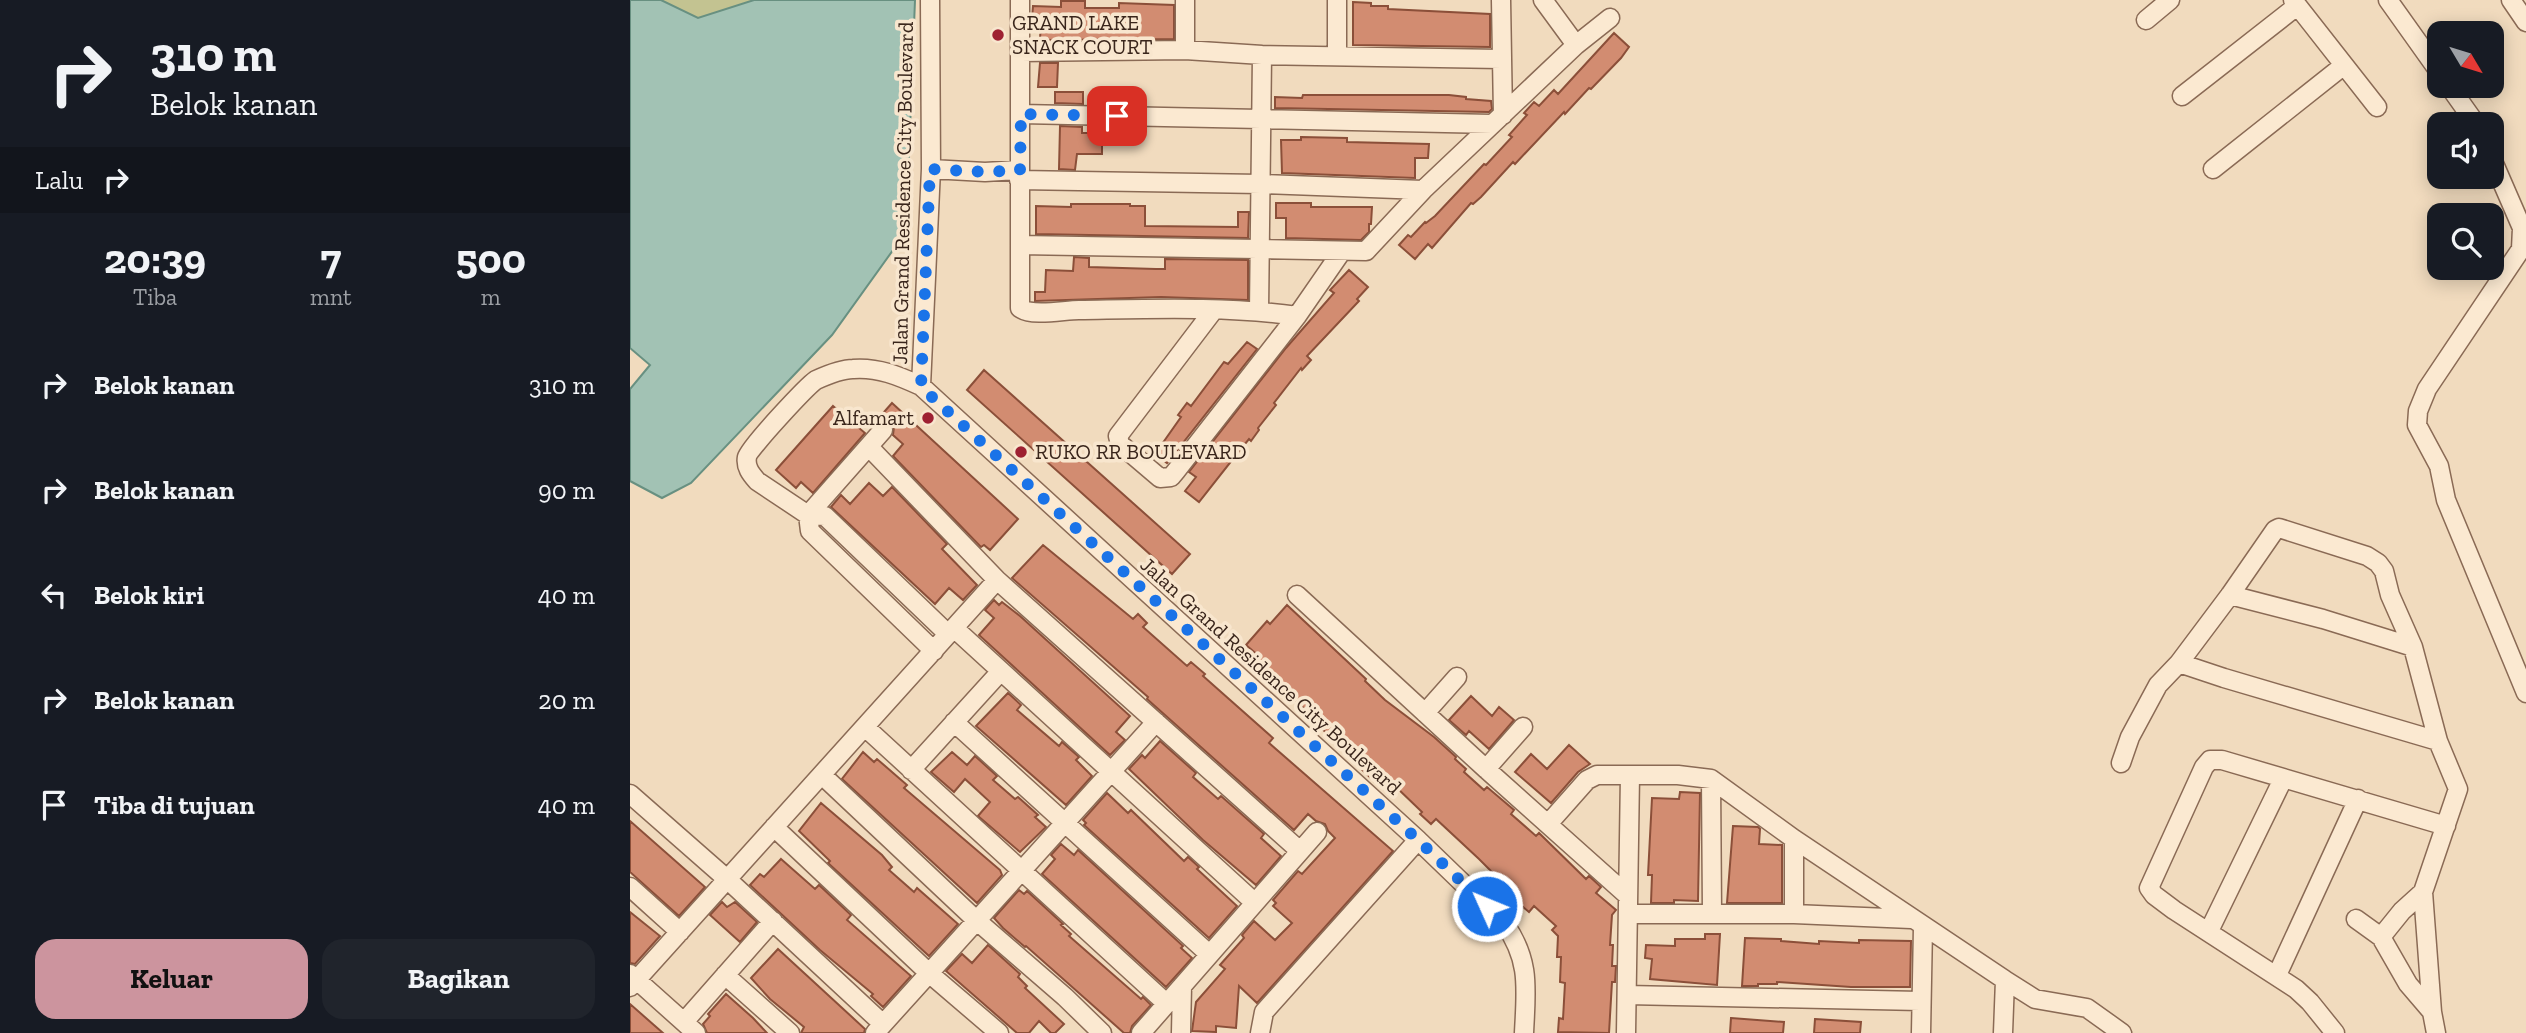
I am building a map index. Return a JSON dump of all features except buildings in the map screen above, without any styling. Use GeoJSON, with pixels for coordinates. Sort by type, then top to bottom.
{"type":"FeatureCollection","features":[{"type":"Feature","properties":{"kind":"street","name":"Jalan Grand Residence City Boulevard"},"geometry":{"type":"LineString","coordinates":[[921,387],[930,169],[930,0]]}},
{"type":"Feature","properties":{"kind":"street"},"geometry":{"type":"LineString","coordinates":[[1020,0],[1020,308],[1025,312],[1259,311],[1297,316]]}},
{"type":"Feature","properties":{"kind":"street"},"geometry":{"type":"LineString","coordinates":[[1185,0],[1185,50]]}},
{"type":"Feature","properties":{"kind":"street"},"geometry":{"type":"LineString","coordinates":[[1337,0],[1337,55]]}},
{"type":"Feature","properties":{"kind":"street"},"geometry":{"type":"LineString","coordinates":[[1498,120],[1501,0]]}},
{"type":"Feature","properties":{"kind":"street"},"geometry":{"type":"LineString","coordinates":[[1544,0],[1576,46]]}},
{"type":"Feature","properties":{"kind":"street"},"geometry":{"type":"LineString","coordinates":[[2146,20],[2170,0]]}},
{"type":"Feature","properties":{"kind":"street"},"geometry":{"type":"LineString","coordinates":[[2388,0],[2427,55]]}},
{"type":"Feature","properties":{"kind":"street"},"geometry":{"type":"LineString","coordinates":[[2511,0],[2526,22]]}},
{"type":"Feature","properties":{"kind":"street"},"geometry":{"type":"LineString","coordinates":[[2182,96],[2295,3],[2377,107]]}},
{"type":"Feature","properties":{"kind":"street"},"geometry":{"type":"LineString","coordinates":[[1020,245],[1366,251],[1423,190],[1576,46],[1610,18]]}},
{"type":"Feature","properties":{"kind":"street"},"geometry":{"type":"LineString","coordinates":[[1021,52],[1185,50],[1262,55],[1501,59]]}},
{"type":"Feature","properties":{"kind":"street"},"geometry":{"type":"LineString","coordinates":[[1259,311],[1259,118],[1262,55]]}},
{"type":"Feature","properties":{"kind":"street"},"geometry":{"type":"LineString","coordinates":[[2213,169],[2343,66]]}},
{"type":"Feature","properties":{"kind":"street"},"geometry":{"type":"LineString","coordinates":[[1021,114],[1498,120]]}},
{"type":"Feature","properties":{"kind":"street"},"geometry":{"type":"LineString","coordinates":[[930,169],[1019,175],[1423,190]]}},
{"type":"Feature","properties":{"kind":"street"},"geometry":{"type":"LineString","coordinates":[[2504,187],[2522,228],[2521,249],[2427,389],[2418,411],[2417,425],[2439,466],[2446,500],[2526,693]]}},
{"type":"Feature","properties":{"kind":"street"},"geometry":{"type":"LineString","coordinates":[[1213,311],[1118,436],[1119,444],[1160,478],[1168,478],[1176,471],[1297,316],[1342,251]]}},
{"type":"Feature","properties":{"kind":"street","name":"Jalan Grand Residence City Boulevard"},"geometry":{"type":"LineString","coordinates":[[808,514],[750,474],[747,465],[750,450],[813,382],[851,369],[871,369],[892,373],[921,387],[1418,840],[1504,923],[1513,935],[1524,963],[1524,1033]]}},
{"type":"Feature","properties":{"kind":"street"},"geometry":{"type":"LineString","coordinates":[[883,430],[808,514],[810,531],[934,651]]}},
{"type":"Feature","properties":{"kind":"street"},"geometry":{"type":"LineString","coordinates":[[869,447],[997,580],[1300,851]]}},
{"type":"Feature","properties":{"kind":"street"},"geometry":{"type":"LineString","coordinates":[[808,514],[825,516],[951,631],[1001,671],[1254,902]]}},
{"type":"Feature","properties":{"kind":"street"},"geometry":{"type":"LineString","coordinates":[[2121,763],[2130,737],[2158,685],[2179,663],[2230,595],[2271,533],[2278,528],[2367,556],[2378,563],[2384,570],[2390,595],[2413,647],[2438,741],[2458,789],[2423,892],[2436,1033]]}},
{"type":"Feature","properties":{"kind":"street"},"geometry":{"type":"LineString","coordinates":[[773,922],[725,975],[690,1028],[632,980],[728,880],[997,580]]}},
{"type":"Feature","properties":{"kind":"street"},"geometry":{"type":"LineString","coordinates":[[1297,595],[1627,895]]}},
{"type":"Feature","properties":{"kind":"street"},"geometry":{"type":"LineString","coordinates":[[2230,595],[2323,619],[2413,647]]}},
{"type":"Feature","properties":{"kind":"street"},"geometry":{"type":"LineString","coordinates":[[2179,663],[2438,741]]}},
{"type":"Feature","properties":{"kind":"street"},"geometry":{"type":"LineString","coordinates":[[911,770],[1001,671]]}},
{"type":"Feature","properties":{"kind":"street"},"geometry":{"type":"LineString","coordinates":[[1425,713],[1457,677]]}},
{"type":"Feature","properties":{"kind":"street"},"geometry":{"type":"LineString","coordinates":[[954,722],[1209,954]]}},
{"type":"Feature","properties":{"kind":"street"},"geometry":{"type":"LineString","coordinates":[[630,794],[773,922],[879,1028],[1156,722]]}},
{"type":"Feature","properties":{"kind":"street"},"geometry":{"type":"LineString","coordinates":[[865,727],[1166,1003]]}},
{"type":"Feature","properties":{"kind":"street"},"geometry":{"type":"LineString","coordinates":[[1486,769],[1523,727]]}},
{"type":"Feature","properties":{"kind":"street"},"geometry":{"type":"LineString","coordinates":[[2335,1033],[2310,1002],[2277,975],[2174,910],[2149,888],[2200,774],[2208,762],[2214,759],[2446,826]]}},
{"type":"Feature","properties":{"kind":"street"},"geometry":{"type":"LineString","coordinates":[[822,775],[976,920],[1102,1033]]}},
{"type":"Feature","properties":{"kind":"street"},"geometry":{"type":"LineString","coordinates":[[1626,1033],[1630,775]]}},
{"type":"Feature","properties":{"kind":"street"},"geometry":{"type":"LineString","coordinates":[[1548,824],[1593,776],[1678,775],[1711,779],[1794,839],[2004,981],[2035,999],[2087,1008],[2122,1033]]}},
{"type":"Feature","properties":{"kind":"street"},"geometry":{"type":"LineString","coordinates":[[1711,779],[1712,913]]}},
{"type":"Feature","properties":{"kind":"street"},"geometry":{"type":"LineString","coordinates":[[2209,931],[2283,779]]}},
{"type":"Feature","properties":{"kind":"street"},"geometry":{"type":"LineString","coordinates":[[2277,975],[2358,799]]}},
{"type":"Feature","properties":{"kind":"street"},"geometry":{"type":"LineString","coordinates":[[774,827],[930,974],[999,1033]]}},
{"type":"Feature","properties":{"kind":"street"},"geometry":{"type":"LineString","coordinates":[[1141,1033],[1317,832]]}},
{"type":"Feature","properties":{"kind":"street"},"geometry":{"type":"LineString","coordinates":[[1794,839],[1794,914]]}},
{"type":"Feature","properties":{"kind":"street"},"geometry":{"type":"LineString","coordinates":[[1260,1033],[1264,1012],[1418,840]]}},
{"type":"Feature","properties":{"kind":"street"},"geometry":{"type":"LineString","coordinates":[[630,887],[680,932]]}},
{"type":"Feature","properties":{"kind":"street"},"geometry":{"type":"LineString","coordinates":[[2381,937],[2402,911],[2423,892]]}},
{"type":"Feature","properties":{"kind":"street"},"geometry":{"type":"LineString","coordinates":[[1628,914],[1794,914],[1918,923]]}},
{"type":"Feature","properties":{"kind":"street"},"geometry":{"type":"LineString","coordinates":[[2356,919],[2381,937],[2408,984],[2432,1012]]}},
{"type":"Feature","properties":{"kind":"street"},"geometry":{"type":"LineString","coordinates":[[1918,923],[1921,1033]]}},
{"type":"Feature","properties":{"kind":"street"},"geometry":{"type":"LineString","coordinates":[[725,975],[790,1033]]}},
{"type":"Feature","properties":{"kind":"street"},"geometry":{"type":"LineString","coordinates":[[2003,1033],[2004,981]]}},
{"type":"Feature","properties":{"kind":"street"},"geometry":{"type":"LineString","coordinates":[[1181,1033],[1182,986]]}},
{"type":"Feature","properties":{"kind":"street"},"geometry":{"type":"LineString","coordinates":[[1627,995],[1920,1001]]}},
{"type":"Feature","properties":{"kind":"green space"},"geometry":{"type":"Polygon","coordinates":[[[661,0],[754,0],[698,18],[661,0]]]}},
{"type":"Feature","properties":{"kind":"shaded area"},"geometry":{"type":"Polygon","coordinates":[[[630,0],[661,0],[698,18],[754,0],[915,0],[906,232],[832,335],[691,483],[662,498],[630,481],[630,389],[650,365],[630,348],[630,0]]]}},
{"type":"Feature","properties":{"kind":"place","name":"GRAND LAKE SNACK COURT"},"geometry":{"type":"Point","coordinates":[998,35]}},
{"type":"Feature","properties":{"kind":"place","name":"Alfamart"},"geometry":{"type":"Point","coordinates":[928,418]}},
{"type":"Feature","properties":{"kind":"place","name":"RUKO RR BOULEVARD"},"geometry":{"type":"Point","coordinates":[1021,452]}},
{"type":"Feature","properties":{"kind":"route"},"geometry":{"type":"LineString","coordinates":[[1117,116],[1021,114],[1020,170],[985,172],[930,169],[921,387],[1487,906]]}}]}
